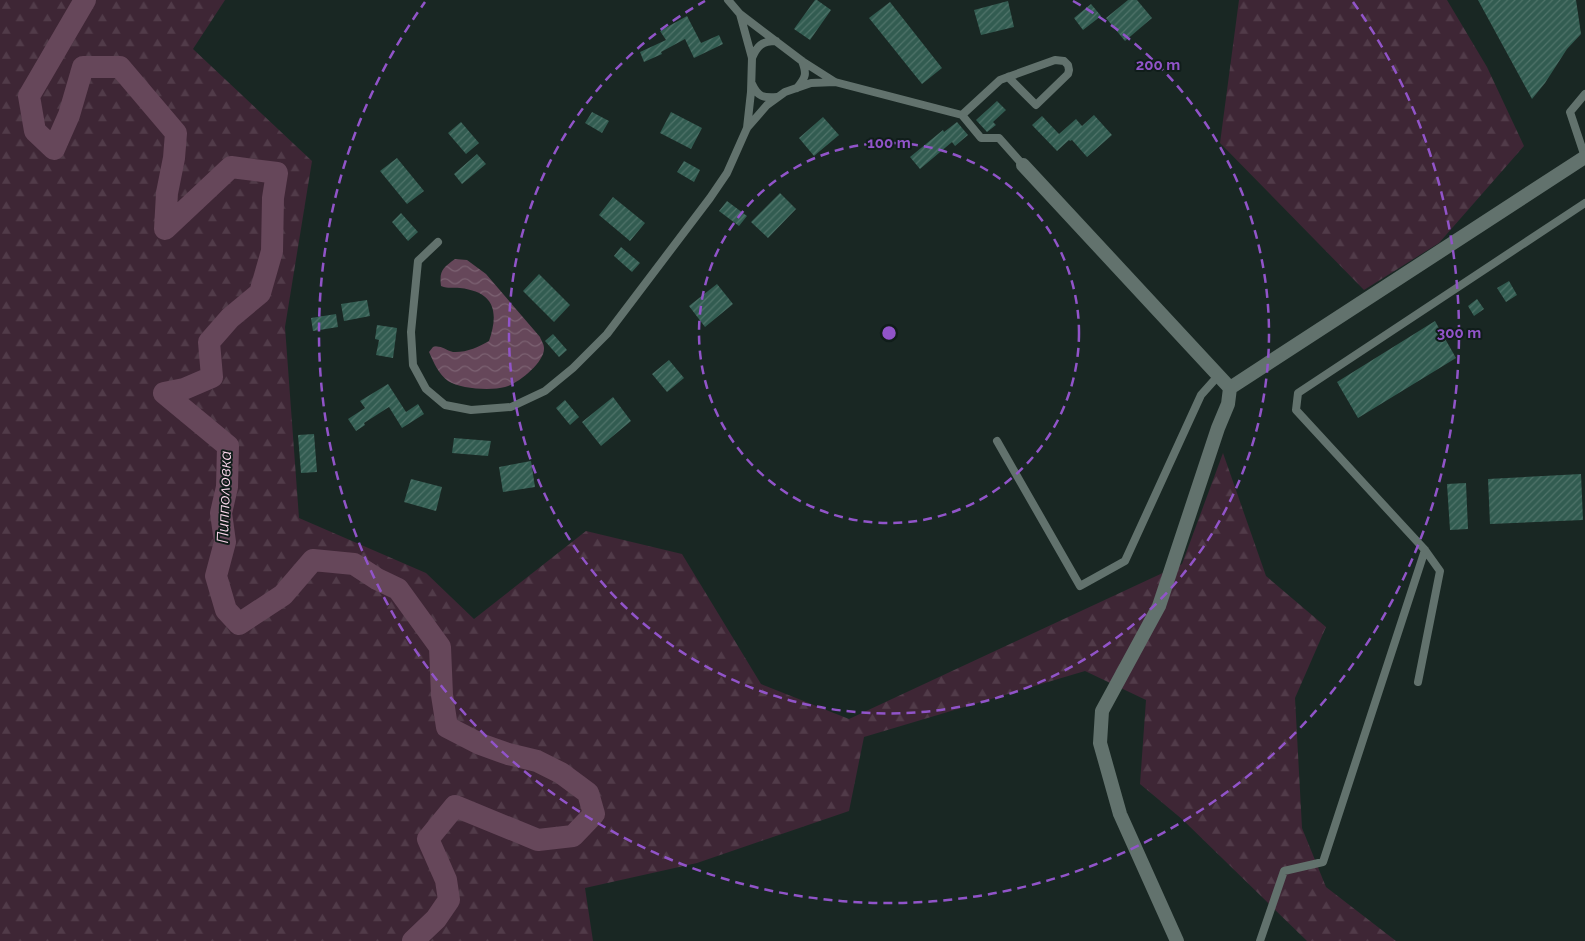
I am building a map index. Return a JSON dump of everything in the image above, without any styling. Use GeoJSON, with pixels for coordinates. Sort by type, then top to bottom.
{"type":"FeatureCollection","features":[{"type":"Feature","properties":{"kind":"street"},"geometry":{"type":"LineString","coordinates":[[1177,941],[1120,814],[1100,743],[1102,711],[1159,606],[1218,428],[1228,404],[1230,388],[1585,157]]}},
{"type":"Feature","properties":{"kind":"street"},"geometry":{"type":"LineString","coordinates":[[1023,165],[1230,388]]}},
{"type":"Feature","properties":{"kind":"lane"},"geometry":{"type":"LineString","coordinates":[[728,0],[740,14],[802,61],[835,82]]}},
{"type":"Feature","properties":{"kind":"lane"},"geometry":{"type":"LineString","coordinates":[[740,14],[752,58]]}},
{"type":"Feature","properties":{"kind":"lane"},"geometry":{"type":"LineString","coordinates":[[748,128],[752,58],[755,49],[760,44],[776,41]]}},
{"type":"Feature","properties":{"kind":"lane"},"geometry":{"type":"LineString","coordinates":[[962,115],[1000,80],[1008,77],[1055,60],[1064,61],[1068,65],[1069,70],[1068,74],[1036,105],[1008,77]]}},
{"type":"Feature","properties":{"kind":"lane"},"geometry":{"type":"LineString","coordinates":[[797,88],[803,81],[806,73],[802,61]]}},
{"type":"Feature","properties":{"kind":"lane"},"geometry":{"type":"LineString","coordinates":[[438,242],[418,261],[411,332],[413,365],[426,389],[446,405],[471,410],[511,407],[545,390],[573,368],[607,334],[710,198],[727,173],[748,128],[767,104],[785,92],[811,83],[835,82],[962,115],[981,138],[999,138],[1023,165]]}},
{"type":"Feature","properties":{"kind":"lane"},"geometry":{"type":"LineString","coordinates":[[751,83],[756,93],[762,97],[778,97]]}},
{"type":"Feature","properties":{"kind":"lane"},"geometry":{"type":"LineString","coordinates":[[1585,94],[1570,112],[1585,157]]}},
{"type":"Feature","properties":{"kind":"lane"},"geometry":{"type":"LineString","coordinates":[[1418,682],[1440,571],[1425,550],[1296,410],[1298,393],[1585,202]]}},
{"type":"Feature","properties":{"kind":"lane"},"geometry":{"type":"LineString","coordinates":[[997,441],[1080,586],[1125,561],[1201,395],[1218,376]]}},
{"type":"Feature","properties":{"kind":"lane"},"geometry":{"type":"LineString","coordinates":[[1260,941],[1284,871],[1323,862],[1425,550]]}},
{"type":"Feature","properties":{"kind":"green space"},"geometry":{"type":"Polygon","coordinates":[[[0,0],[225,0],[193,49],[312,161],[285,327],[299,518],[426,573],[474,619],[586,531],[682,554],[761,684],[849,719],[1182,564],[1223,453],[1266,576],[1326,627],[1295,698],[1302,828],[1326,887],[1396,941],[1307,941],[1183,820],[1140,784],[1146,700],[1085,671],[864,737],[849,811],[697,863],[585,888],[593,941],[0,941],[0,0]]]}},
{"type":"Feature","properties":{"kind":"green space"},"geometry":{"type":"Polygon","coordinates":[[[1239,0],[1447,0],[1487,67],[1524,146],[1439,243],[1364,290],[1220,143],[1239,0]]]}},
{"type":"Feature","properties":{"kind":"water"},"geometry":{"type":"Polygon","coordinates":[[[455,259],[467,260],[486,274],[540,337],[544,348],[540,360],[530,372],[517,382],[499,388],[484,389],[460,386],[448,381],[437,368],[429,352],[433,347],[441,347],[453,352],[472,349],[489,341],[494,321],[491,305],[481,294],[472,290],[441,286],[441,273],[455,259]]]}},
{"type":"Feature","properties":{"kind":"building"},"geometry":{"type":"Polygon","coordinates":[[[815,0],[831,10],[810,40],[794,29],[815,0]]]}},
{"type":"Feature","properties":{"kind":"building"},"geometry":{"type":"Polygon","coordinates":[[[1128,0],[1137,0],[1152,18],[1125,41],[1106,18],[1128,0]]]}},
{"type":"Feature","properties":{"kind":"building"},"geometry":{"type":"Polygon","coordinates":[[[1478,0],[1576,0],[1581,34],[1567,49],[1532,99],[1478,0]]]}},
{"type":"Feature","properties":{"kind":"building"},"geometry":{"type":"Polygon","coordinates":[[[1008,1],[1014,27],[981,35],[974,10],[1008,1]]]}},
{"type":"Feature","properties":{"kind":"building"},"geometry":{"type":"Polygon","coordinates":[[[890,2],[942,68],[922,84],[869,18],[890,2]]]}},
{"type":"Feature","properties":{"kind":"building"},"geometry":{"type":"Polygon","coordinates":[[[1091,4],[1101,16],[1083,30],[1074,18],[1091,4]]]}},
{"type":"Feature","properties":{"kind":"building"},"geometry":{"type":"Polygon","coordinates":[[[687,16],[701,43],[719,35],[723,44],[694,58],[685,39],[661,52],[662,54],[644,62],[640,52],[666,40],[660,31],[687,16]]]}},
{"type":"Feature","properties":{"kind":"building"},"geometry":{"type":"Polygon","coordinates":[[[997,101],[1006,110],[993,122],[996,125],[987,132],[976,120],[997,101]]]}},
{"type":"Feature","properties":{"kind":"building"},"geometry":{"type":"Polygon","coordinates":[[[592,112],[609,121],[602,133],[585,123],[592,112]]]}},
{"type":"Feature","properties":{"kind":"building"},"geometry":{"type":"Polygon","coordinates":[[[671,112],[702,128],[691,149],[660,133],[671,112]]]}},
{"type":"Feature","properties":{"kind":"building"},"geometry":{"type":"Polygon","coordinates":[[[1094,115],[1112,135],[1087,157],[1072,140],[1069,140],[1057,151],[1032,125],[1042,116],[1059,134],[1076,119],[1082,126],[1094,115]]]}},
{"type":"Feature","properties":{"kind":"building"},"geometry":{"type":"Polygon","coordinates":[[[823,117],[839,135],[814,156],[799,138],[823,117]]]}},
{"type":"Feature","properties":{"kind":"building"},"geometry":{"type":"Polygon","coordinates":[[[461,122],[479,143],[466,154],[448,133],[461,122]]]}},
{"type":"Feature","properties":{"kind":"building"},"geometry":{"type":"Polygon","coordinates":[[[957,122],[968,135],[955,146],[952,142],[920,169],[910,157],[943,130],[944,132],[957,122]]]}},
{"type":"Feature","properties":{"kind":"building"},"geometry":{"type":"Polygon","coordinates":[[[477,154],[486,164],[462,184],[454,174],[477,154]]]}},
{"type":"Feature","properties":{"kind":"building"},"geometry":{"type":"Polygon","coordinates":[[[397,158],[424,191],[407,204],[380,171],[397,158]]]}},
{"type":"Feature","properties":{"kind":"building"},"geometry":{"type":"Polygon","coordinates":[[[684,161],[700,170],[694,182],[677,172],[684,161]]]}},
{"type":"Feature","properties":{"kind":"building"},"geometry":{"type":"Polygon","coordinates":[[[780,193],[796,209],[768,238],[751,222],[780,193]]]}},
{"type":"Feature","properties":{"kind":"building"},"geometry":{"type":"Polygon","coordinates":[[[613,197],[645,223],[630,241],[599,215],[613,197]]]}},
{"type":"Feature","properties":{"kind":"building"},"geometry":{"type":"Polygon","coordinates":[[[727,201],[747,216],[739,226],[719,211],[727,201]]]}},
{"type":"Feature","properties":{"kind":"building"},"geometry":{"type":"Polygon","coordinates":[[[401,213],[418,232],[408,241],[392,222],[401,213]]]}},
{"type":"Feature","properties":{"kind":"building"},"geometry":{"type":"Polygon","coordinates":[[[621,247],[640,263],[632,272],[614,256],[621,247]]]}},
{"type":"Feature","properties":{"kind":"building"},"geometry":{"type":"Polygon","coordinates":[[[539,274],[570,305],[554,322],[523,291],[539,274]]]}},
{"type":"Feature","properties":{"kind":"building"},"geometry":{"type":"Polygon","coordinates":[[[1509,281],[1517,295],[1506,302],[1497,288],[1509,281]]]}},
{"type":"Feature","properties":{"kind":"building"},"geometry":{"type":"Polygon","coordinates":[[[717,284],[733,304],[705,327],[689,306],[717,284]]]}},
{"type":"Feature","properties":{"kind":"building"},"geometry":{"type":"Polygon","coordinates":[[[1477,299],[1484,309],[1474,316],[1468,306],[1477,299]]]}},
{"type":"Feature","properties":{"kind":"building"},"geometry":{"type":"Polygon","coordinates":[[[367,300],[370,316],[344,321],[341,304],[367,300]]]}},
{"type":"Feature","properties":{"kind":"building"},"geometry":{"type":"Polygon","coordinates":[[[336,314],[338,327],[313,331],[311,318],[336,314]]]}},
{"type":"Feature","properties":{"kind":"building"},"geometry":{"type":"Polygon","coordinates":[[[1435,321],[1456,358],[1358,418],[1337,382],[1435,321]]]}},
{"type":"Feature","properties":{"kind":"building"},"geometry":{"type":"Polygon","coordinates":[[[377,325],[397,328],[393,358],[376,355],[379,340],[375,339],[377,325]]]}},
{"type":"Feature","properties":{"kind":"building"},"geometry":{"type":"Polygon","coordinates":[[[553,334],[567,350],[559,357],[545,341],[553,334]]]}},
{"type":"Feature","properties":{"kind":"building"},"geometry":{"type":"Polygon","coordinates":[[[669,360],[684,378],[667,392],[652,374],[669,360]]]}},
{"type":"Feature","properties":{"kind":"building"},"geometry":{"type":"Polygon","coordinates":[[[388,384],[406,412],[418,404],[424,414],[402,428],[389,407],[364,423],[365,425],[356,431],[348,419],[365,408],[360,401],[388,384]]]}},
{"type":"Feature","properties":{"kind":"building"},"geometry":{"type":"Polygon","coordinates":[[[613,397],[631,421],[601,446],[582,422],[613,397]]]}},
{"type":"Feature","properties":{"kind":"building"},"geometry":{"type":"Polygon","coordinates":[[[565,400],[579,417],[570,425],[556,408],[565,400]]]}},
{"type":"Feature","properties":{"kind":"building"},"geometry":{"type":"Polygon","coordinates":[[[314,434],[317,472],[301,473],[298,435],[314,434]]]}},
{"type":"Feature","properties":{"kind":"building"},"geometry":{"type":"Polygon","coordinates":[[[454,438],[491,441],[488,456],[452,453],[454,438]]]}},
{"type":"Feature","properties":{"kind":"building"},"geometry":{"type":"Polygon","coordinates":[[[531,461],[535,487],[503,492],[499,467],[531,461]]]}},
{"type":"Feature","properties":{"kind":"building"},"geometry":{"type":"Polygon","coordinates":[[[1581,474],[1583,520],[1490,524],[1488,479],[1581,474]]]}},
{"type":"Feature","properties":{"kind":"building"},"geometry":{"type":"Polygon","coordinates":[[[411,479],[442,487],[436,511],[404,502],[411,479]]]}},
{"type":"Feature","properties":{"kind":"building"},"geometry":{"type":"Polygon","coordinates":[[[1466,483],[1468,529],[1450,530],[1447,484],[1466,483]]]}},
{"type":"Feature","properties":{"kind":"waterway","name":"Пипполовка"},"geometry":{"type":"LineString","coordinates":[[85,0],[29,96],[35,131],[54,149],[69,115],[83,67],[120,67],[176,133],[174,158],[167,193],[165,229],[231,167],[277,173],[273,198],[272,251],[260,293],[230,318],[209,342],[212,377],[184,389],[164,393],[228,446],[227,487],[221,513],[225,542],[216,576],[226,610],[239,624],[283,595],[313,560],[354,564],[377,579],[398,589],[440,647],[442,695],[447,727],[480,744],[508,754],[537,761],[561,773],[588,793],[594,814],[573,836],[538,840],[455,806],[428,839],[446,880],[449,900],[436,919],[413,941]]}}]}
